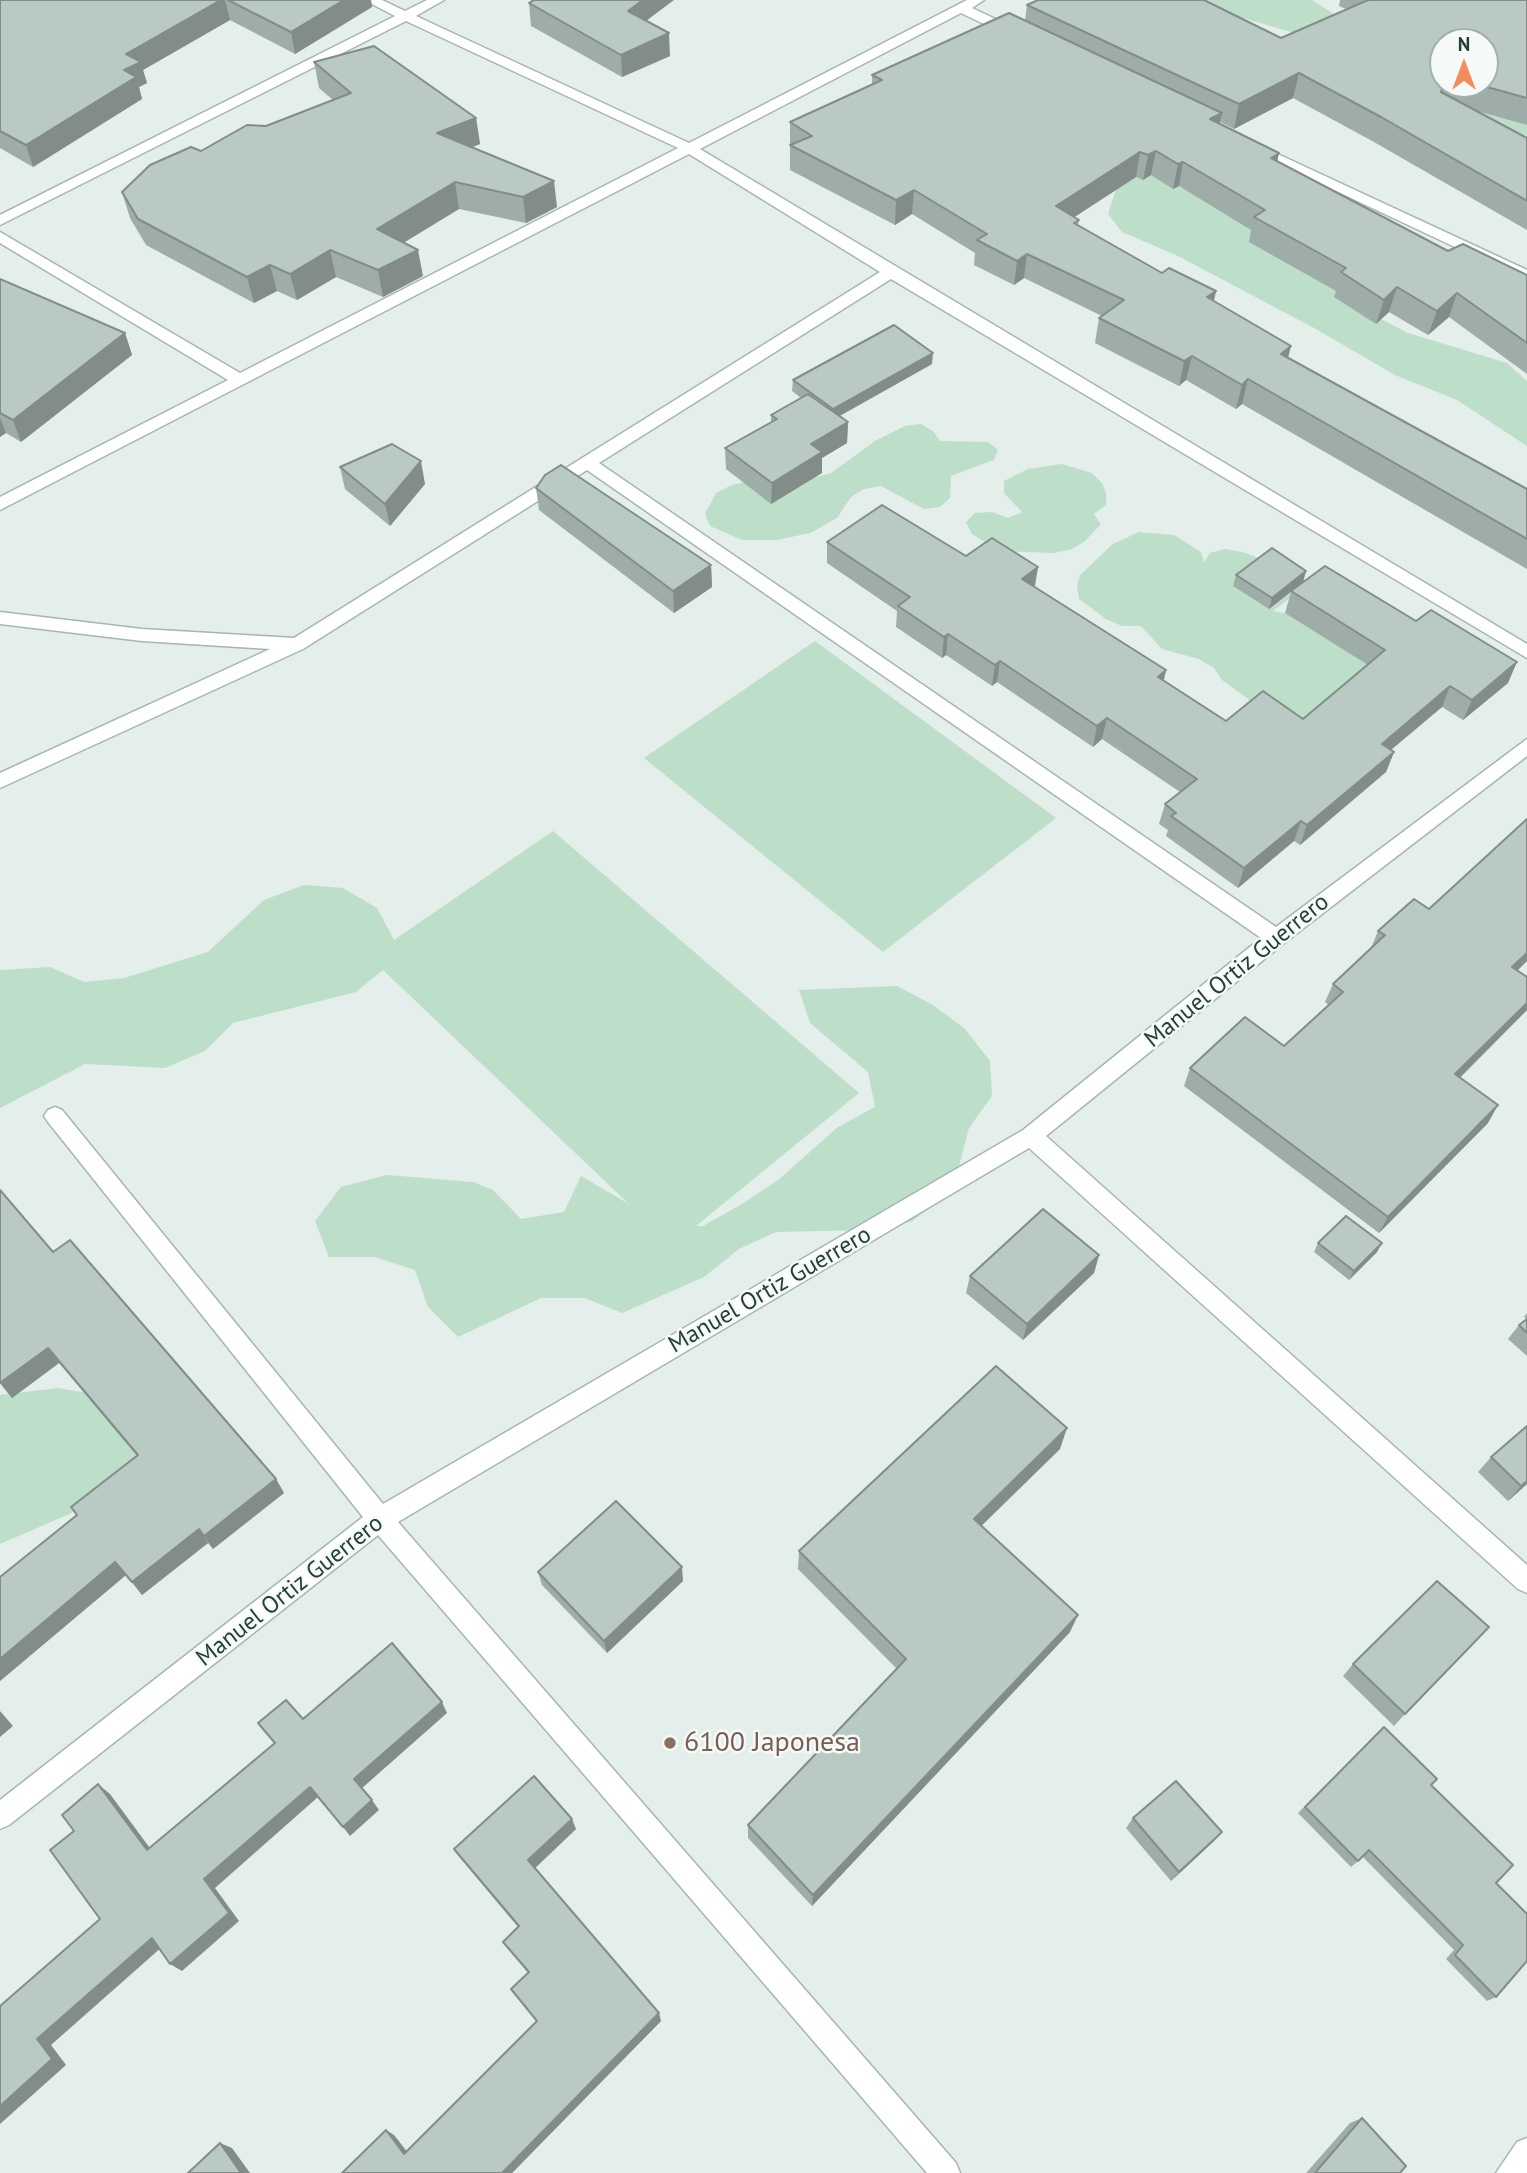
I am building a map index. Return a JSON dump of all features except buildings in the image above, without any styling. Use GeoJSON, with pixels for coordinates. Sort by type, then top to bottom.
{"type":"FeatureCollection","features":[{"type":"Feature","properties":{"kind":"street"},"geometry":{"type":"LineString","coordinates":[[371,0],[687,146],[891,272],[1527,652]]}},
{"type":"Feature","properties":{"kind":"street"},"geometry":{"type":"LineString","coordinates":[[0,221],[437,0]]}},
{"type":"Feature","properties":{"kind":"street"},"geometry":{"type":"LineString","coordinates":[[0,504],[687,146],[977,0]]}},
{"type":"Feature","properties":{"kind":"street"},"geometry":{"type":"LineString","coordinates":[[961,8],[1036,44]]}},
{"type":"Feature","properties":{"kind":"street"},"geometry":{"type":"LineString","coordinates":[[1238,139],[1527,276]]}},
{"type":"Feature","properties":{"kind":"street"},"geometry":{"type":"LineString","coordinates":[[0,237],[238,379]]}},
{"type":"Feature","properties":{"kind":"street"},"geometry":{"type":"LineString","coordinates":[[0,782],[297,644],[891,272]]}},
{"type":"Feature","properties":{"kind":"street"},"geometry":{"type":"LineString","coordinates":[[588,463],[1276,938]]}},
{"type":"Feature","properties":{"kind":"street"},"geometry":{"type":"LineString","coordinates":[[0,618],[142,635],[297,644]]}},
{"type":"Feature","properties":{"kind":"street","name":"Manuel Ortiz Guerrero"},"geometry":{"type":"LineString","coordinates":[[0,1816],[380,1519],[1031,1136],[1276,938],[1527,746]]}},
{"type":"Feature","properties":{"kind":"street"},"geometry":{"type":"LineString","coordinates":[[55,1116],[380,1519],[946,2173]]}},
{"type":"Feature","properties":{"kind":"street"},"geometry":{"type":"LineString","coordinates":[[1031,1136],[1527,1581]]}},
{"type":"Feature","properties":{"kind":"street"},"geometry":{"type":"LineString","coordinates":[[1510,2173],[1527,2152]]}},
{"type":"Feature","properties":{"kind":"green space"},"geometry":{"type":"Polygon","coordinates":[[[1168,0],[1312,0],[1429,75],[1429,98],[1499,98],[1499,88],[1527,95],[1527,136],[1445,109],[1291,32],[1191,3],[1168,0]]]}},
{"type":"Feature","properties":{"kind":"green space"},"geometry":{"type":"Polygon","coordinates":[[[1108,150],[1364,281],[1381,319],[1408,333],[1507,363],[1527,381],[1527,446],[1457,400],[1395,375],[1314,328],[1176,255],[1122,232],[1108,214],[1119,180],[1108,150]]]}},
{"type":"Feature","properties":{"kind":"green space"},"geometry":{"type":"Polygon","coordinates":[[[921,424],[934,432],[940,441],[988,442],[998,450],[994,460],[951,476],[950,498],[940,507],[924,509],[881,486],[864,489],[851,497],[837,518],[810,533],[777,540],[742,540],[710,526],[705,514],[716,493],[732,485],[765,478],[816,477],[831,473],[875,441],[905,426],[921,424]]]}},
{"type":"Feature","properties":{"kind":"green space"},"geometry":{"type":"Polygon","coordinates":[[[1062,464],[1092,473],[1102,483],[1106,493],[1106,505],[1094,514],[1101,524],[1084,542],[1070,550],[1053,553],[999,551],[972,534],[966,522],[975,513],[992,512],[1008,518],[1022,512],[1004,493],[1004,481],[1028,469],[1062,464]]]}},
{"type":"Feature","properties":{"kind":"green space"},"geometry":{"type":"Polygon","coordinates":[[[1139,532],[1174,535],[1201,552],[1204,563],[1210,553],[1225,549],[1243,552],[1291,571],[1294,595],[1273,611],[1307,617],[1375,662],[1303,723],[1251,701],[1222,680],[1214,668],[1199,659],[1162,649],[1141,626],[1122,626],[1106,619],[1079,599],[1077,586],[1080,575],[1113,544],[1139,532]]]}},
{"type":"Feature","properties":{"kind":"green space"},"geometry":{"type":"Polygon","coordinates":[[[815,641],[1056,818],[883,952],[644,758],[815,641]]]}},
{"type":"Feature","properties":{"kind":"green space"},"geometry":{"type":"Polygon","coordinates":[[[553,831],[859,1093],[696,1226],[703,1226],[742,1204],[778,1180],[838,1127],[875,1107],[868,1072],[810,1023],[799,990],[897,986],[933,1005],[965,1029],[990,1061],[992,1096],[969,1128],[959,1166],[942,1199],[911,1222],[868,1230],[776,1232],[739,1249],[704,1277],[622,1313],[585,1298],[541,1298],[458,1337],[428,1307],[415,1270],[375,1257],[329,1257],[315,1221],[341,1187],[387,1175],[473,1182],[493,1190],[521,1219],[564,1212],[581,1176],[629,1204],[383,970],[356,992],[233,1023],[205,1051],[165,1068],[85,1064],[0,1108],[0,970],[50,967],[84,982],[124,978],[208,952],[264,900],[304,885],[343,888],[377,908],[394,940],[553,831]]]}},
{"type":"Feature","properties":{"kind":"green space"},"geometry":{"type":"Polygon","coordinates":[[[58,1388],[106,1396],[138,1418],[137,1463],[102,1500],[0,1544],[0,1395],[58,1388]]]}},
{"type":"Feature","properties":{"kind":"place","name":"6100 Japonesa"},"geometry":{"type":"Point","coordinates":[670,1743]}}]}
